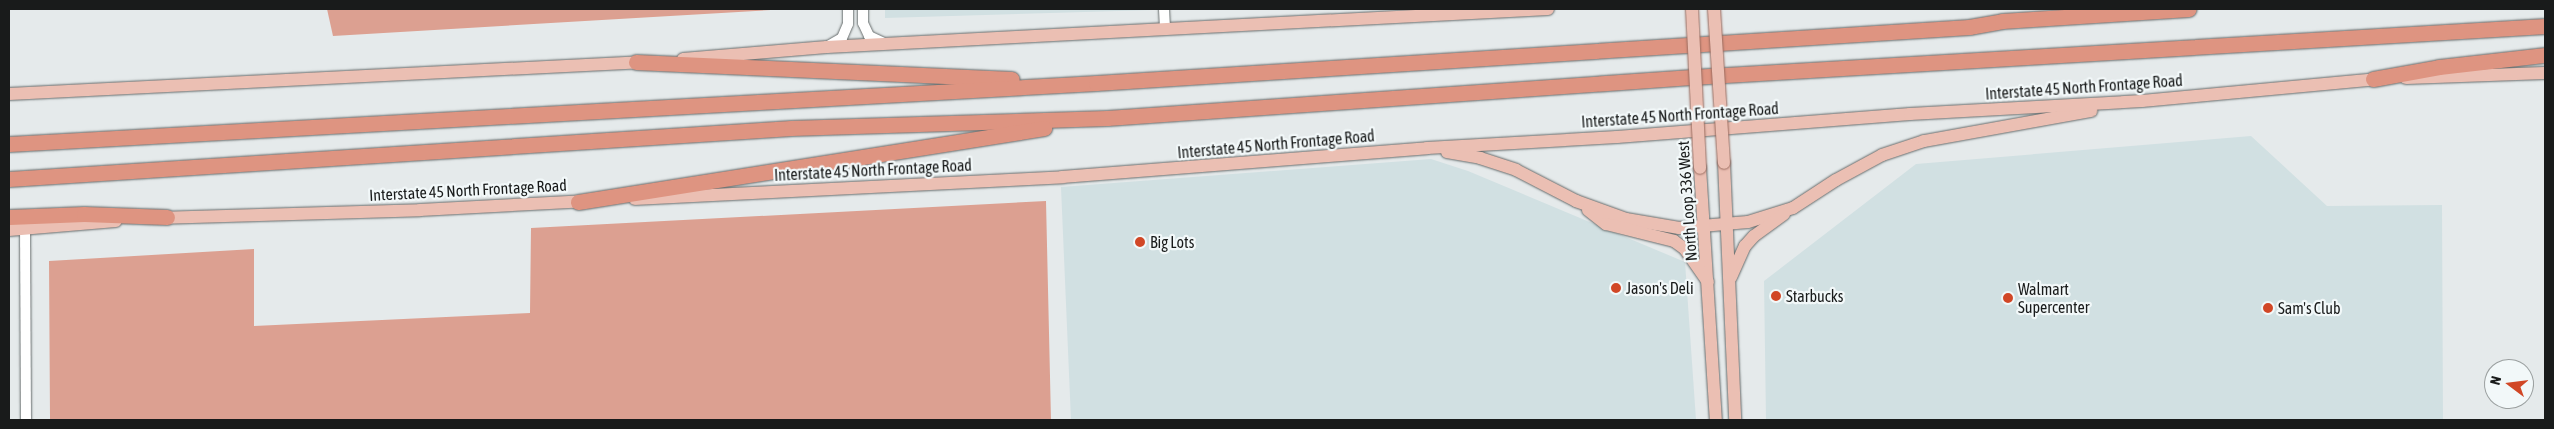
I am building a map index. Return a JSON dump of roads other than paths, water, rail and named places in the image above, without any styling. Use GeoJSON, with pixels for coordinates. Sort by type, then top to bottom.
{"type":"FeatureCollection","features":[{"type":"Feature","properties":{"kind":"highway"},"geometry":{"type":"LineString","coordinates":[[9,144],[1096,83],[1969,27],[2002,21],[2189,9]]}},
{"type":"Feature","properties":{"kind":"highway"},"geometry":{"type":"LineString","coordinates":[[9,179],[790,128],[1108,118],[1692,78],[2545,26]]}},
{"type":"Feature","properties":{"kind":"highway"},"geometry":{"type":"LineString","coordinates":[[2373,79],[2439,67],[2545,55]]}},
{"type":"Feature","properties":{"kind":"highway"},"geometry":{"type":"LineString","coordinates":[[636,62],[1096,83]]}},
{"type":"Feature","properties":{"kind":"highway"},"geometry":{"type":"LineString","coordinates":[[578,202],[1108,118]]}},
{"type":"Feature","properties":{"kind":"highway"},"geometry":{"type":"LineString","coordinates":[[9,217],[84,214],[167,217]]}},
{"type":"Feature","properties":{"kind":"main road"},"geometry":{"type":"LineString","coordinates":[[1394,17],[1426,9]]}},
{"type":"Feature","properties":{"kind":"main road"},"geometry":{"type":"LineString","coordinates":[[9,94],[636,62],[827,47],[1548,9]]}},
{"type":"Feature","properties":{"kind":"main road","name":"North Loop 336 West"},"geometry":{"type":"LineString","coordinates":[[1692,9],[1716,420]]}},
{"type":"Feature","properties":{"kind":"main road"},"geometry":{"type":"LineString","coordinates":[[1714,9],[1728,224],[1728,284],[1735,420]]}},
{"type":"Feature","properties":{"kind":"main road","name":"Interstate 45 North Frontage Road"},"geometry":{"type":"LineString","coordinates":[[9,230],[167,217],[420,210],[1062,177],[1427,148],[1617,137],[1910,114],[2142,101],[2373,79],[2545,73]]}},
{"type":"Feature","properties":{"kind":"main road"},"geometry":{"type":"LineString","coordinates":[[1728,284],[1745,246],[1754,236],[1836,180],[1882,155],[1924,141],[2142,101]]}},
{"type":"Feature","properties":{"kind":"main road"},"geometry":{"type":"LineString","coordinates":[[1427,148],[1480,158],[1516,170],[1576,200],[1626,219],[1650,225],[1679,228],[1748,222],[1793,208]]}},
{"type":"Feature","properties":{"kind":"main road"},"geometry":{"type":"LineString","coordinates":[[1576,200],[1606,224],[1674,241],[1685,249],[1709,284]]}},
{"type":"Feature","properties":{"kind":"street"},"geometry":{"type":"LineString","coordinates":[[827,47],[842,38],[848,24],[848,9]]}},
{"type":"Feature","properties":{"kind":"street"},"geometry":{"type":"LineString","coordinates":[[863,9],[863,23],[869,36],[886,44]]}},
{"type":"Feature","properties":{"kind":"street"},"geometry":{"type":"LineString","coordinates":[[1164,9],[1165,30]]}},
{"type":"Feature","properties":{"kind":"street"},"geometry":{"type":"LineString","coordinates":[[25,229],[26,420]]}},
{"type":"Feature","properties":{"kind":"place","name":"Big Lots"},"geometry":{"type":"Point","coordinates":[1140,242]}},
{"type":"Feature","properties":{"kind":"place","name":"Jason's Deli"},"geometry":{"type":"Point","coordinates":[1616,288]}},
{"type":"Feature","properties":{"kind":"place","name":"Starbucks"},"geometry":{"type":"Point","coordinates":[1776,296]}},
{"type":"Feature","properties":{"kind":"place","name":"Walmart Supercenter"},"geometry":{"type":"Point","coordinates":[2008,298]}},
{"type":"Feature","properties":{"kind":"place","name":"Sam's Club"},"geometry":{"type":"Point","coordinates":[2268,308]}}]}
